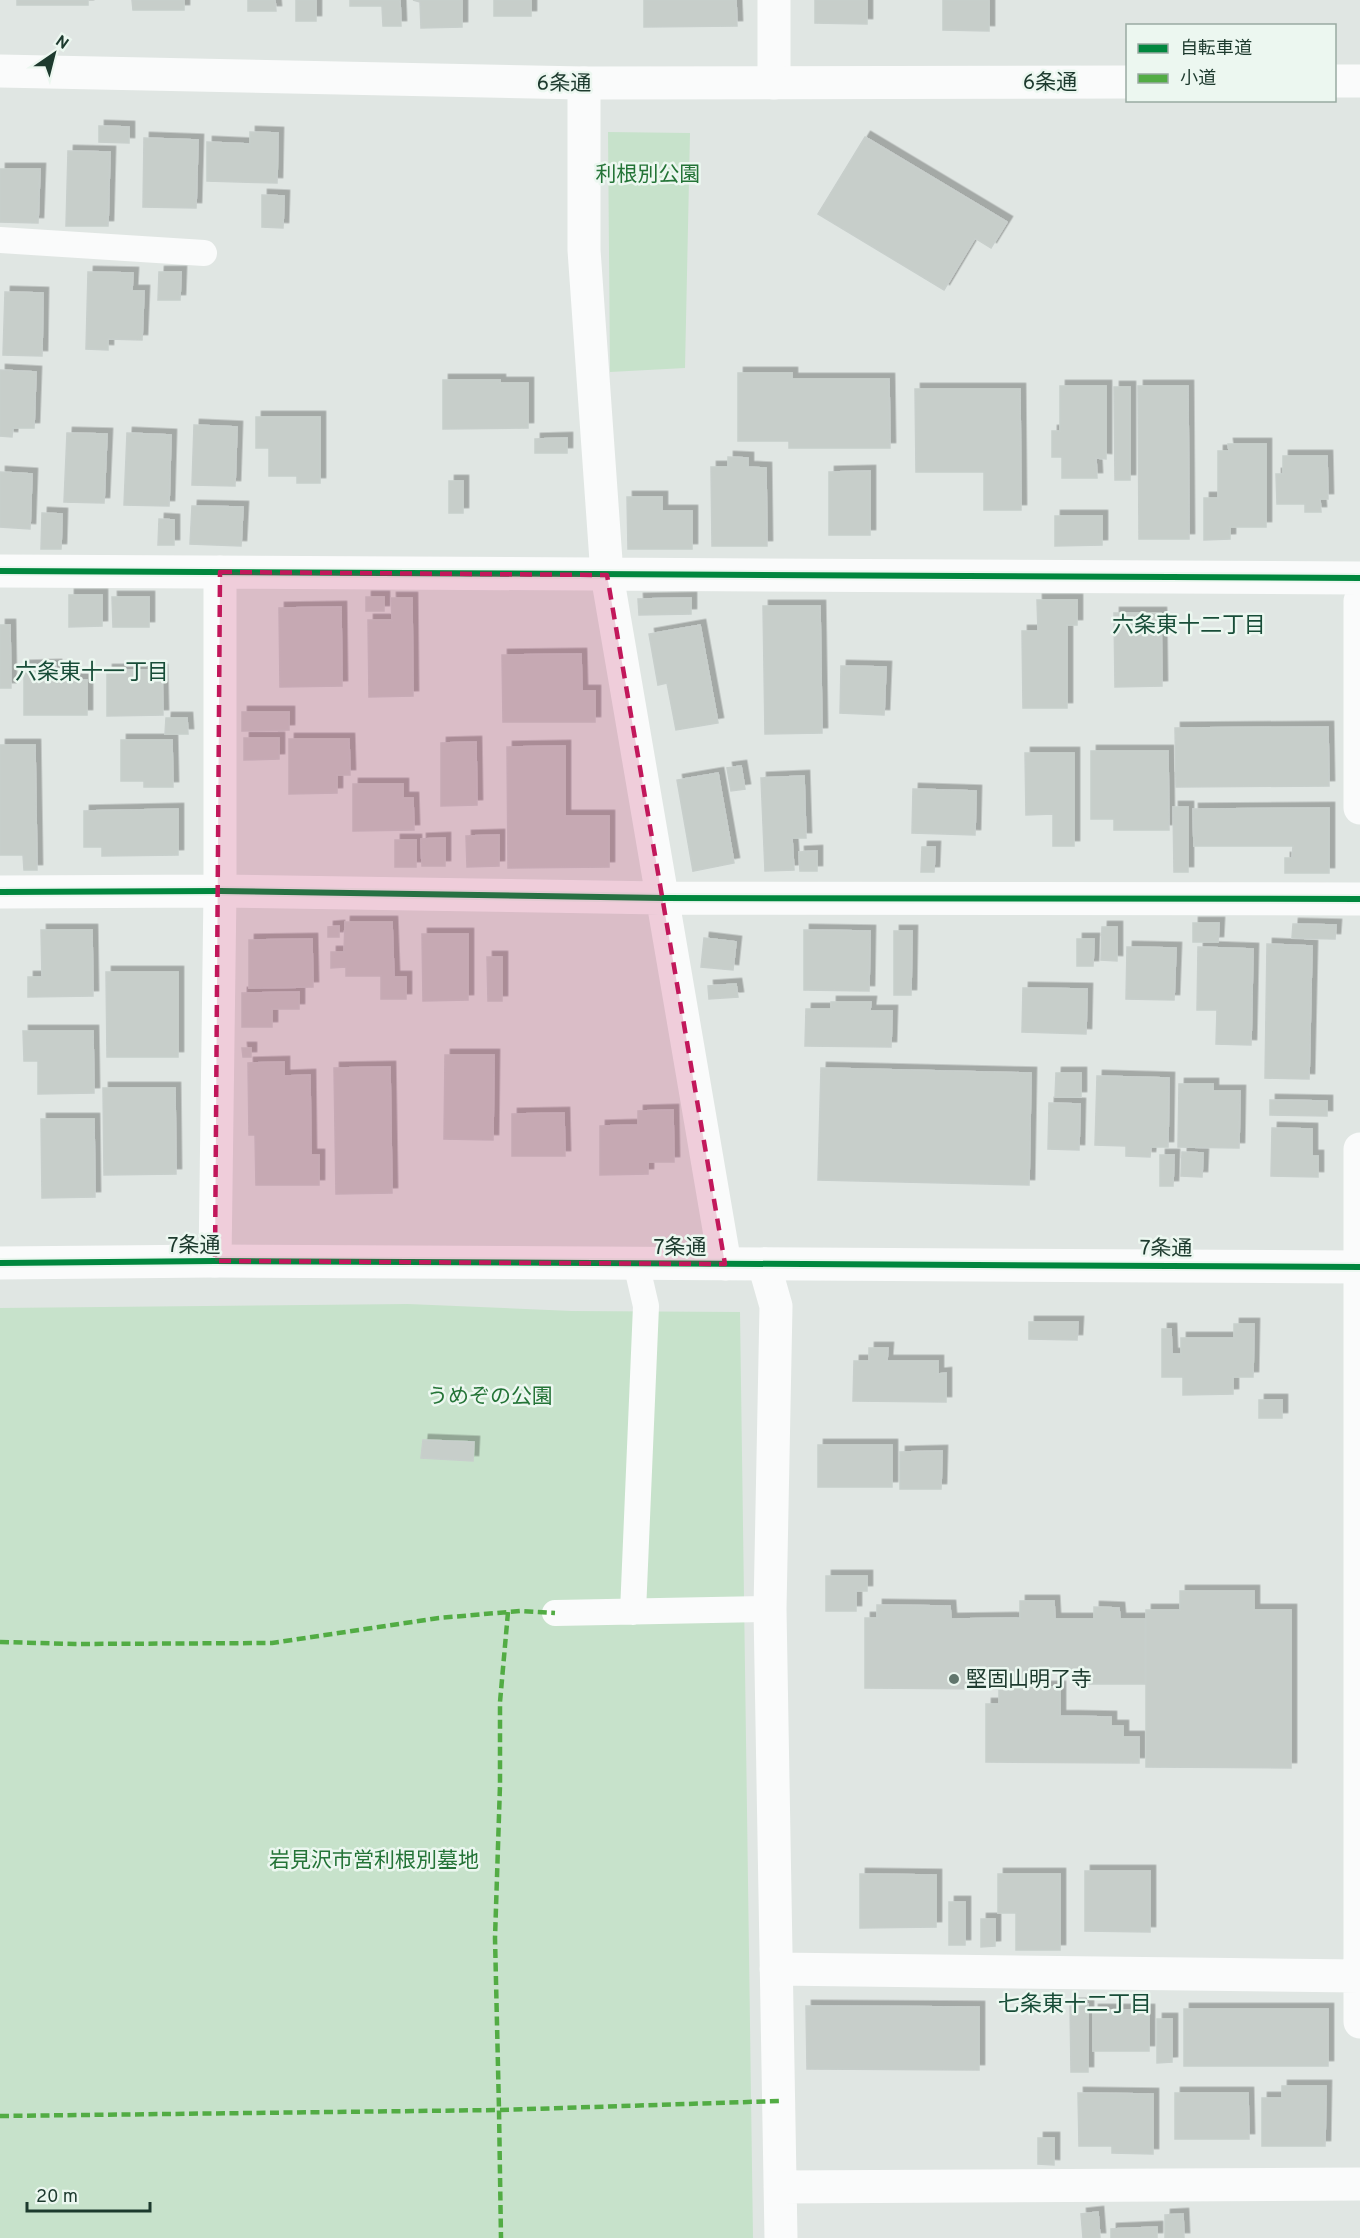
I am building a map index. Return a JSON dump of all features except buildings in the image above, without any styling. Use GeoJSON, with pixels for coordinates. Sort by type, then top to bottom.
{"type":"FeatureCollection","features":[{"type":"Feature","properties":{"kind":"street"},"geometry":{"type":"LineString","coordinates":[[774,0],[774,83]]}},
{"type":"Feature","properties":{"kind":"street","name":"6条通"},"geometry":{"type":"LineString","coordinates":[[0,71],[584,83],[1126,82]]}},
{"type":"Feature","properties":{"kind":"street"},"geometry":{"type":"LineString","coordinates":[[1336,81],[1360,81]]}},
{"type":"Feature","properties":{"kind":"street"},"geometry":{"type":"LineString","coordinates":[[584,83],[584,250],[607,575],[725,1264]]}},
{"type":"Feature","properties":{"kind":"street"},"geometry":{"type":"LineString","coordinates":[[0,571],[1360,578]]}},
{"type":"Feature","properties":{"kind":"street"},"geometry":{"type":"LineString","coordinates":[[215,1261],[220,891],[220,572]]}},
{"type":"Feature","properties":{"kind":"street"},"geometry":{"type":"LineString","coordinates":[[1360,602],[1360,808]]}},
{"type":"Feature","properties":{"kind":"street"},"geometry":{"type":"LineString","coordinates":[[0,892],[220,891],[662,898],[1360,898]]}},
{"type":"Feature","properties":{"kind":"street"},"geometry":{"type":"LineString","coordinates":[[1360,1149],[1360,1260]]}},
{"type":"Feature","properties":{"kind":"street","name":"7条通"},"geometry":{"type":"LineString","coordinates":[[0,1263],[215,1261],[1360,1268]]}},
{"type":"Feature","properties":{"kind":"street"},"geometry":{"type":"LineString","coordinates":[[764,1264],[776,1306],[770,1609],[781,2238]]}},
{"type":"Feature","properties":{"kind":"street"},"geometry":{"type":"LineString","coordinates":[[1360,1268],[1360,2022]]}},
{"type":"Feature","properties":{"kind":"street"},"geometry":{"type":"LineString","coordinates":[[777,1969],[1359,1976]]}},
{"type":"Feature","properties":{"kind":"street"},"geometry":{"type":"LineString","coordinates":[[780,2187],[1360,2184]]}},
{"type":"Feature","properties":{"kind":"lane"},"geometry":{"type":"LineString","coordinates":[[0,240],[204,253]]}},
{"type":"Feature","properties":{"kind":"lane"},"geometry":{"type":"LineString","coordinates":[[633,1612],[646,1306],[636,1263]]}},
{"type":"Feature","properties":{"kind":"lane"},"geometry":{"type":"LineString","coordinates":[[555,1613],[770,1609]]}},
{"type":"Feature","properties":{"kind":"highlighted area"},"geometry":{"type":"Polygon","coordinates":[[[220,572],[607,575],[725,1264],[215,1261],[220,572]]]}},
{"type":"Feature","properties":{"kind":"green space","name":"利根別公園"},"geometry":{"type":"Polygon","coordinates":[[[608,132],[690,133],[685,368],[610,372],[608,132]]]}},
{"type":"Feature","properties":{"kind":"green space","name":"岩見沢市営利根別墓地"},"geometry":{"type":"Polygon","coordinates":[[[408,1304],[572,1311],[740,1312],[753,2238],[0,2238],[0,1308],[408,1304]]]}},
{"type":"Feature","properties":{"kind":"marked path"},"geometry":{"type":"LineString","coordinates":[[0,1642],[272,1643],[439,1618],[520,1611],[555,1613]]}},
{"type":"Feature","properties":{"kind":"marked path"},"geometry":{"type":"LineString","coordinates":[[508,1612],[500,1702],[495,1938],[499,2110],[779,2101]]}},
{"type":"Feature","properties":{"kind":"marked path"},"geometry":{"type":"LineString","coordinates":[[0,2116],[499,2110],[501,2238]]}},
{"type":"Feature","properties":{"kind":"cycle path"},"geometry":{"type":"LineString","coordinates":[[0,571],[1360,578]]}},
{"type":"Feature","properties":{"kind":"cycle path"},"geometry":{"type":"LineString","coordinates":[[0,892],[220,891],[662,898],[1360,899]]}},
{"type":"Feature","properties":{"kind":"cycle path"},"geometry":{"type":"LineString","coordinates":[[0,1263],[215,1261],[1360,1267]]}},
{"type":"Feature","properties":{"kind":"place","name":"堅固山明了寺"},"geometry":{"type":"Point","coordinates":[954,1679]}},
{"type":"Feature","properties":{"kind":"district","name":"六条東十二丁目"},"geometry":{"type":"Point","coordinates":[1189,624]}},
{"type":"Feature","properties":{"kind":"district","name":"六条東十一丁目"},"geometry":{"type":"Point","coordinates":[92,671]}},
{"type":"Feature","properties":{"kind":"district","name":"七条東十二丁目"},"geometry":{"type":"Point","coordinates":[1075,2003]}},
{"type":"Feature","properties":{"kind":"park label","name":"うめぞの公園"},"geometry":{"type":"Point","coordinates":[490,1396]}}]}
